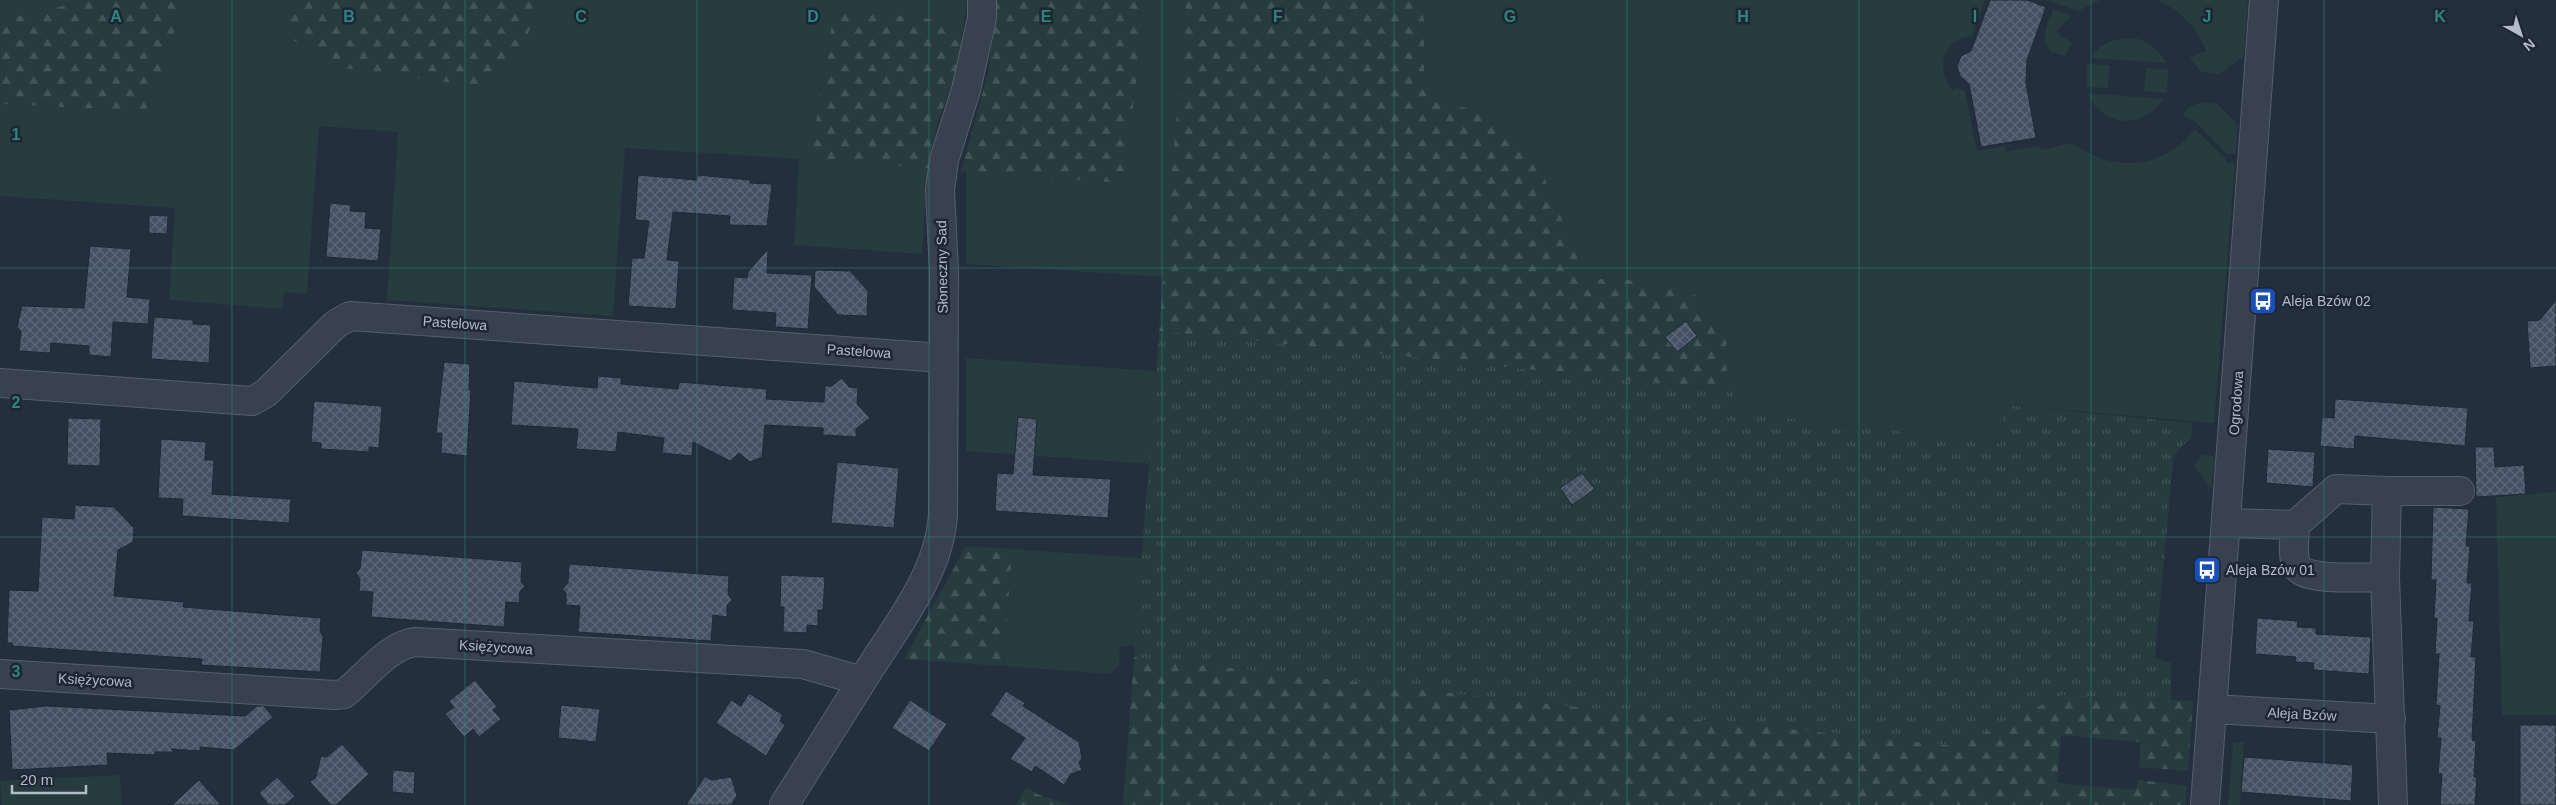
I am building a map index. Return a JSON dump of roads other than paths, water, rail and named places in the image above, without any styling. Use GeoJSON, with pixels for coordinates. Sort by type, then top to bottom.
{"type":"FeatureCollection","features":[{"type":"Feature","properties":{"kind":"street","name":"Słoneczny Sad"},"geometry":{"type":"LineString","coordinates":[[862,681],[915,596],[940,540],[943,514],[944,272],[940,190],[944,160],[966,90],[982,18],[982,0]]}},
{"type":"Feature","properties":{"kind":"street","name":"Ogrodowa"},"geometry":{"type":"LineString","coordinates":[[2205,805],[2264,0]]}},
{"type":"Feature","properties":{"kind":"street","name":"Pastelowa"},"geometry":{"type":"LineString","coordinates":[[0,383],[252,400],[266,393],[336,324],[350,316],[943,358]]}},
{"type":"Feature","properties":{"kind":"street"},"geometry":{"type":"LineString","coordinates":[[2226,523],[2295,525],[2336,489],[2387,491],[2460,490]]}},
{"type":"Feature","properties":{"kind":"street"},"geometry":{"type":"LineString","coordinates":[[2387,491],[2385,578],[2393,805]]}},
{"type":"Feature","properties":{"kind":"street"},"geometry":{"type":"LineString","coordinates":[[2295,525],[2294,560],[2303,573],[2335,577],[2385,578]]}},
{"type":"Feature","properties":{"kind":"street","name":"Księżycowa"},"geometry":{"type":"LineString","coordinates":[[0,674],[336,695],[344,694],[396,649],[406,643],[415,642],[803,664],[862,681]]}},
{"type":"Feature","properties":{"kind":"street"},"geometry":{"type":"LineString","coordinates":[[784,805],[862,681]]}},
{"type":"Feature","properties":{"kind":"street","name":"Aleja Bzów"},"geometry":{"type":"LineString","coordinates":[[2213,710],[2390,719]]}},
{"type":"Feature","properties":{"kind":"place","name":"Aleja Bzów 02"},"geometry":{"type":"Point","coordinates":[2263,301]}},
{"type":"Feature","properties":{"kind":"place","name":"Aleja Bzów 01"},"geometry":{"type":"Point","coordinates":[2207,570]}}]}
